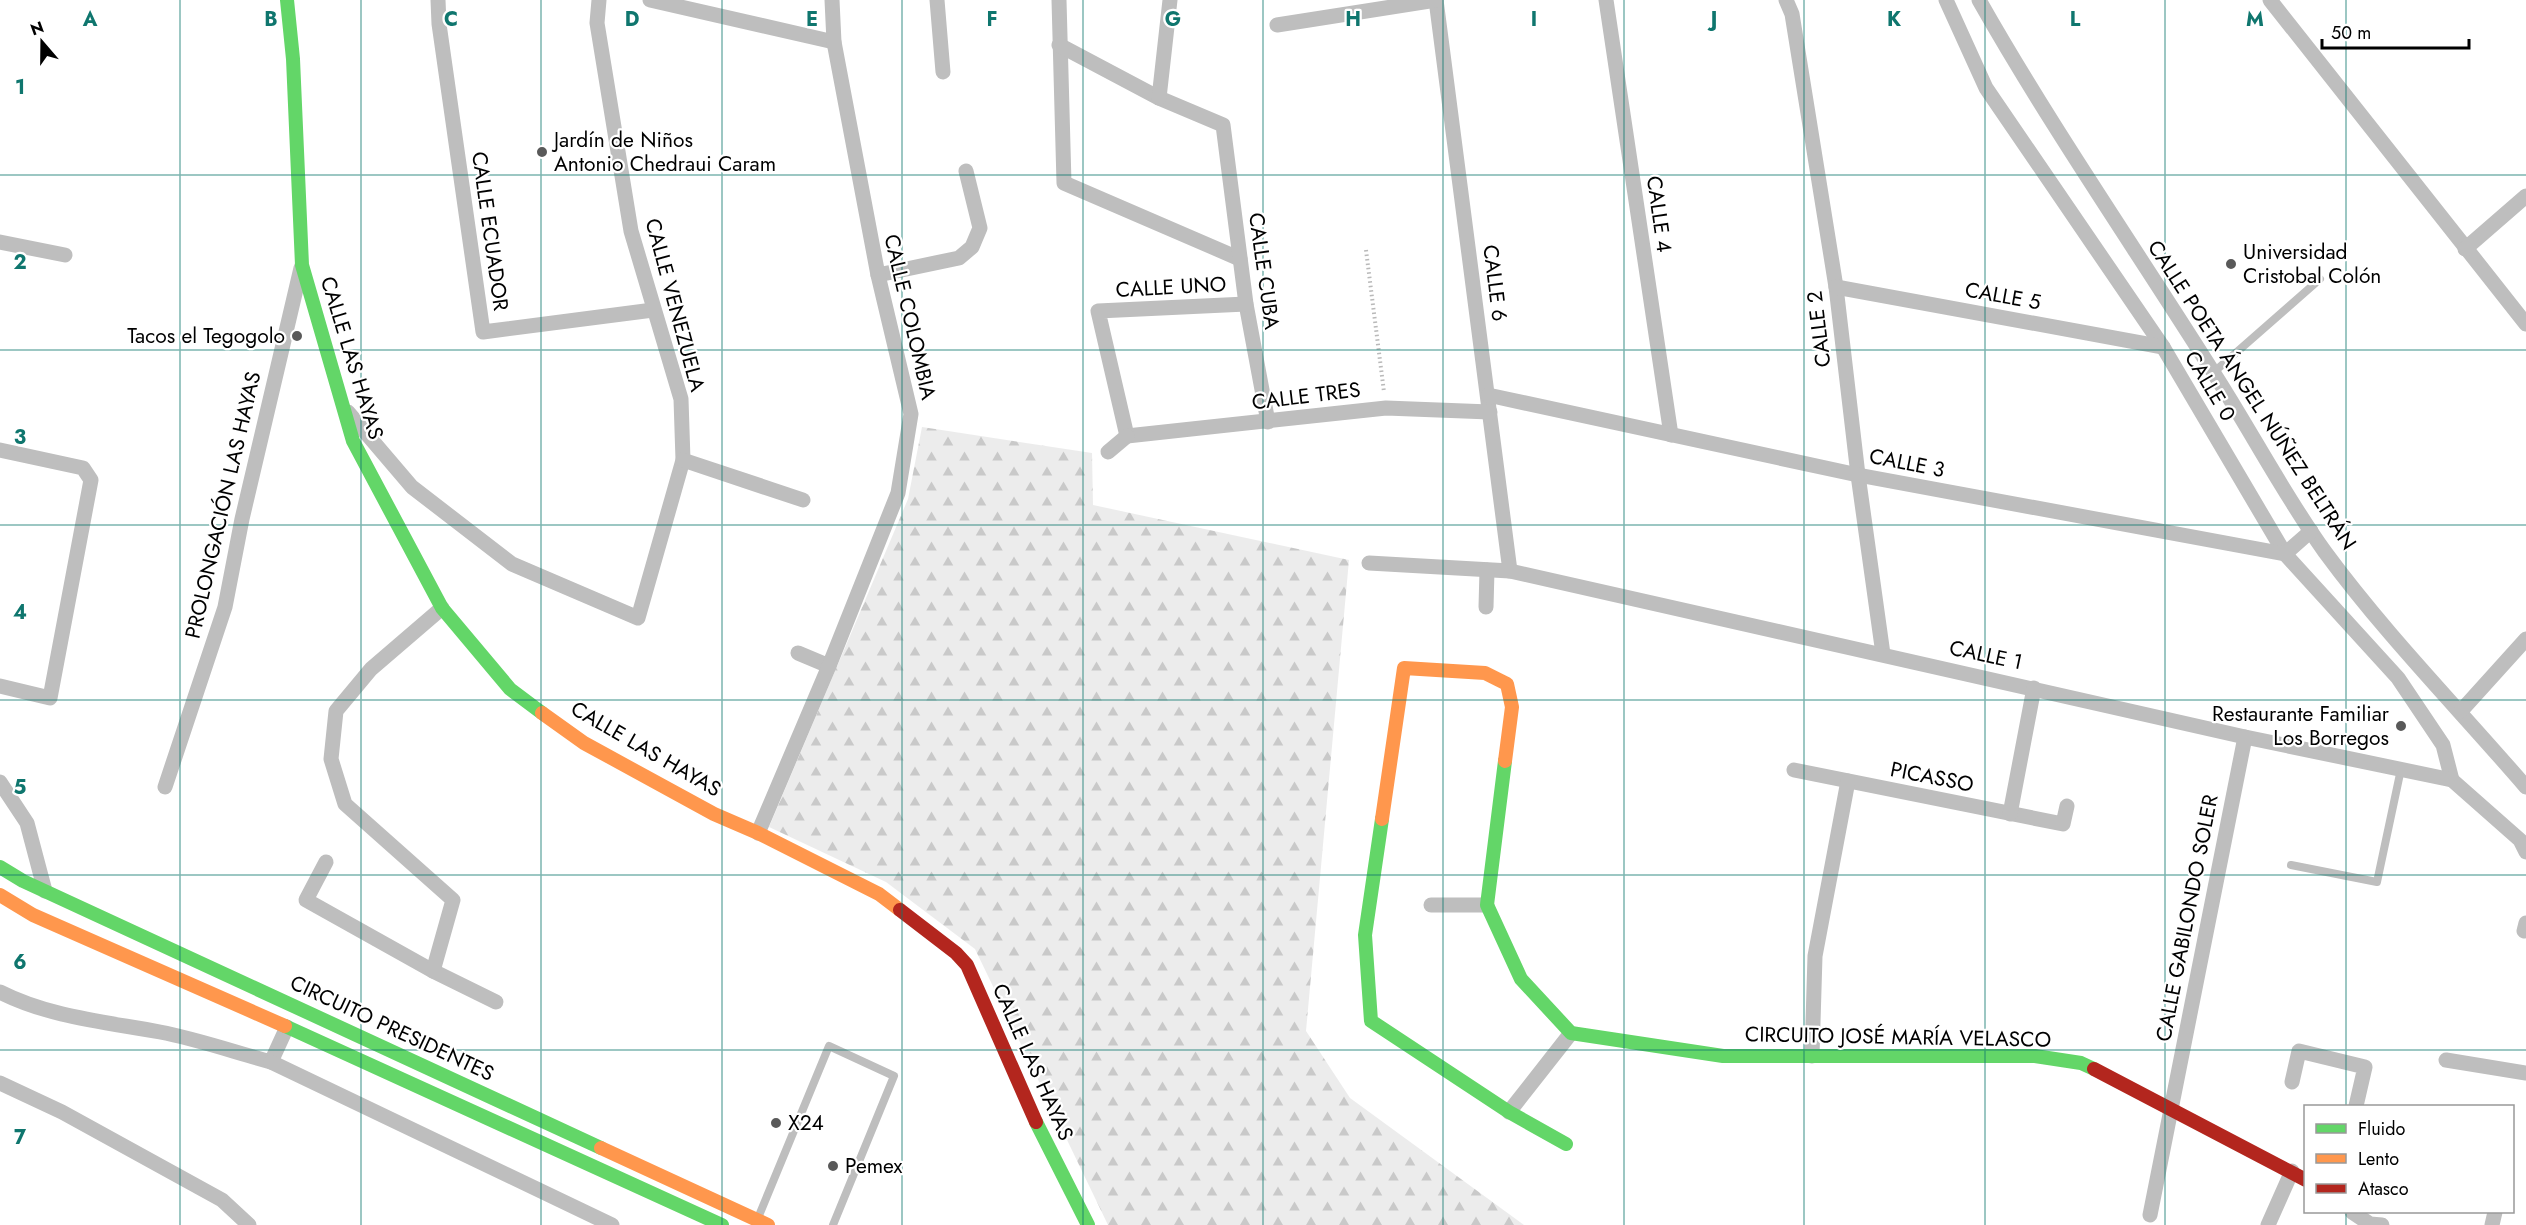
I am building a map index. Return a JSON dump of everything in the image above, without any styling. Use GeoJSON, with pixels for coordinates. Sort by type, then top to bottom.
{"type":"FeatureCollection","features":[{"type":"Feature","properties":{"kind":"street","name":"CALLE LAS HAYAS"},"geometry":{"type":"LineString","coordinates":[[287,0],[302,265],[345,407],[352,441],[442,608],[510,689],[584,743],[714,814],[758,833],[879,894],[956,953],[967,965],[1036,1124],[1089,1225]]}},
{"type":"Feature","properties":{"kind":"street","name":"CALLE ECUADOR"},"geometry":{"type":"LineString","coordinates":[[438,0],[483,332],[653,310]]}},
{"type":"Feature","properties":{"kind":"street","name":"CALLE VENEZUELA"},"geometry":{"type":"LineString","coordinates":[[345,407],[412,487],[512,564],[638,618],[683,460],[681,399],[653,310],[632,231],[597,23],[599,0]]}},
{"type":"Feature","properties":{"kind":"street"},"geometry":{"type":"LineString","coordinates":[[650,0],[834,42]]}},
{"type":"Feature","properties":{"kind":"street","name":"CALLE COLOMBIA"},"geometry":{"type":"LineString","coordinates":[[758,833],[829,666],[898,493],[911,414],[878,274],[834,42],[832,0]]}},
{"type":"Feature","properties":{"kind":"street"},"geometry":{"type":"LineString","coordinates":[[937,0],[943,72]]}},
{"type":"Feature","properties":{"kind":"street"},"geometry":{"type":"LineString","coordinates":[[1059,0],[1064,183],[1240,258]]}},
{"type":"Feature","properties":{"kind":"street"},"geometry":{"type":"LineString","coordinates":[[1059,45],[1159,98],[1170,0]]}},
{"type":"Feature","properties":{"kind":"street"},"geometry":{"type":"LineString","coordinates":[[1277,25],[1436,0]]}},
{"type":"Feature","properties":{"kind":"street","name":"CALLE 6"},"geometry":{"type":"LineString","coordinates":[[1436,0],[1510,572]]}},
{"type":"Feature","properties":{"kind":"street","name":"CALLE 4"},"geometry":{"type":"LineString","coordinates":[[1606,0],[1671,435]]}},
{"type":"Feature","properties":{"kind":"street","name":"CALLE 2"},"geometry":{"type":"LineString","coordinates":[[1786,0],[1792,14],[1836,287],[1858,475],[1883,654]]}},
{"type":"Feature","properties":{"kind":"street","name":"CALLE 0"},"geometry":{"type":"LineString","coordinates":[[1946,0],[1986,88],[2163,347],[2285,554],[2398,678],[2443,745],[2452,780]]}},
{"type":"Feature","properties":{"kind":"street","name":"CALLE POETA ÁNGEL NÚÑEZ BELTRÁN"},"geometry":{"type":"LineString","coordinates":[[1979,0],[2025,81],[2214,372],[2311,531],[2387,630],[2526,787]]}},
{"type":"Feature","properties":{"kind":"street"},"geometry":{"type":"LineString","coordinates":[[2270,0],[2526,324]]}},
{"type":"Feature","properties":{"kind":"street","name":"CALLE CUBA"},"geometry":{"type":"LineString","coordinates":[[1159,98],[1223,125],[1246,304],[1268,422]]}},
{"type":"Feature","properties":{"kind":"street"},"geometry":{"type":"LineString","coordinates":[[878,274],[959,258],[972,247],[980,228],[966,171]]}},
{"type":"Feature","properties":{"kind":"street"},"geometry":{"type":"LineString","coordinates":[[2465,249],[2526,196]]}},
{"type":"Feature","properties":{"kind":"street"},"geometry":{"type":"LineString","coordinates":[[0,242],[65,255]]}},
{"type":"Feature","properties":{"kind":"street","name":"PROLONGACIÓN LAS HAYAS"},"geometry":{"type":"LineString","coordinates":[[165,787],[225,607],[242,519],[302,265]]}},
{"type":"Feature","properties":{"kind":"street","name":"CALLE 5"},"geometry":{"type":"LineString","coordinates":[[1836,287],[2163,347]]}},
{"type":"Feature","properties":{"kind":"street","name":"CALLE UNO"},"geometry":{"type":"LineString","coordinates":[[1127,436],[1098,311],[1246,304]]}},
{"type":"Feature","properties":{"kind":"street","name":"CALLE 3"},"geometry":{"type":"LineString","coordinates":[[1488,395],[1858,475],[2285,554]]}},
{"type":"Feature","properties":{"kind":"street","name":"CALLE TRES"},"geometry":{"type":"LineString","coordinates":[[1127,436],[1386,408],[1490,411]]}},
{"type":"Feature","properties":{"kind":"street"},"geometry":{"type":"LineString","coordinates":[[1108,452],[1127,436]]}},
{"type":"Feature","properties":{"kind":"street"},"geometry":{"type":"LineString","coordinates":[[0,450],[82,468],[91,480],[50,698],[0,686]]}},
{"type":"Feature","properties":{"kind":"street"},"geometry":{"type":"LineString","coordinates":[[683,460],[803,500]]}},
{"type":"Feature","properties":{"kind":"street"},"geometry":{"type":"LineString","coordinates":[[2285,554],[2311,531]]}},
{"type":"Feature","properties":{"kind":"street","name":"CALLE 1"},"geometry":{"type":"LineString","coordinates":[[1369,563],[1510,572],[2034,687],[2245,737],[2452,780]]}},
{"type":"Feature","properties":{"kind":"street"},"geometry":{"type":"LineString","coordinates":[[1486,608],[1487,570]]}},
{"type":"Feature","properties":{"kind":"street"},"geometry":{"type":"LineString","coordinates":[[433,971],[453,900],[345,804],[331,759],[336,711],[371,669],[442,608]]}},
{"type":"Feature","properties":{"kind":"street"},"geometry":{"type":"LineString","coordinates":[[2461,711],[2526,639]]}},
{"type":"Feature","properties":{"kind":"street"},"geometry":{"type":"LineString","coordinates":[[798,653],[829,666]]}},
{"type":"Feature","properties":{"kind":"street"},"geometry":{"type":"LineString","coordinates":[[1509,1112],[1571,1033],[1521,979],[1487,905],[1512,707],[1507,684],[1485,673],[1404,668],[1365,934],[1371,1021],[1509,1112],[1566,1144]]}},
{"type":"Feature","properties":{"kind":"street"},"geometry":{"type":"LineString","coordinates":[[2010,814],[2034,687]]}},
{"type":"Feature","properties":{"kind":"street","name":"CALLE GABILONDO SOLER"},"geometry":{"type":"LineString","coordinates":[[2150,1215],[2245,737]]}},
{"type":"Feature","properties":{"kind":"street","name":"PICASSO"},"geometry":{"type":"LineString","coordinates":[[1794,770],[2063,824],[2067,806]]}},
{"type":"Feature","properties":{"kind":"street"},"geometry":{"type":"LineString","coordinates":[[2452,780],[2520,840],[2526,852]]}},
{"type":"Feature","properties":{"kind":"street"},"geometry":{"type":"LineString","coordinates":[[1812,1056],[1815,956],[1848,781]]}},
{"type":"Feature","properties":{"kind":"street"},"geometry":{"type":"LineString","coordinates":[[0,782],[27,823],[45,891]]}},
{"type":"Feature","properties":{"kind":"street"},"geometry":{"type":"LineString","coordinates":[[326,862],[306,900],[433,971],[496,1002]]}},
{"type":"Feature","properties":{"kind":"street","name":"CIRCUITO PRESIDENTES"},"geometry":{"type":"LineString","coordinates":[[0,867],[45,891],[760,1223]]}},
{"type":"Feature","properties":{"kind":"street","name":"CIRCUITO PRESIDENTES"},"geometry":{"type":"LineString","coordinates":[[0,895],[33,915],[722,1225]]}},
{"type":"Feature","properties":{"kind":"street"},"geometry":{"type":"LineString","coordinates":[[1431,905],[1487,905]]}},
{"type":"Feature","properties":{"kind":"street"},"geometry":{"type":"LineString","coordinates":[[0,992],[24,1004],[88,1019],[163,1032],[271,1062],[603,1223]]}},
{"type":"Feature","properties":{"kind":"street"},"geometry":{"type":"LineString","coordinates":[[271,1062],[286,1027]]}},
{"type":"Feature","properties":{"kind":"street","name":"CIRCUITO JOSÉ MARÍA VELASCO"},"geometry":{"type":"LineString","coordinates":[[1571,1033],[1723,1056],[2036,1056],[2081,1063],[2304,1179]]}},
{"type":"Feature","properties":{"kind":"street"},"geometry":{"type":"LineString","coordinates":[[2292,1082],[2298,1051],[2365,1067],[2356,1105]]}},
{"type":"Feature","properties":{"kind":"street"},"geometry":{"type":"LineString","coordinates":[[2446,1060],[2526,1073]]}},
{"type":"Feature","properties":{"kind":"street"},"geometry":{"type":"LineString","coordinates":[[0,1083],[62,1112],[222,1200],[249,1225]]}},
{"type":"Feature","properties":{"kind":"street"},"geometry":{"type":"LineString","coordinates":[[2268,1225],[2292,1171]]}},
{"type":"Feature","properties":{"kind":"street"},"geometry":{"type":"LineString","coordinates":[[2354,1213],[2370,1224],[2382,1225]]}},
{"type":"Feature","properties":{"kind":"lane"},"geometry":{"type":"LineString","coordinates":[[2214,372],[2320,279]]}},
{"type":"Feature","properties":{"kind":"lane"},"geometry":{"type":"LineString","coordinates":[[2291,865],[2377,882],[2401,770]]}},
{"type":"Feature","properties":{"kind":"lane"},"geometry":{"type":"LineString","coordinates":[[760,1223],[829,1046],[894,1076],[833,1225]]}},
{"type":"Feature","properties":{"kind":"path"},"geometry":{"type":"LineString","coordinates":[[1366,250],[1386,408]]}},
{"type":"Feature","properties":{"kind":"green space"},"geometry":{"type":"Polygon","coordinates":[[[922,427],[1092,453],[1093,505],[1349,560],[1306,1031],[1350,1098],[1524,1225],[1108,1225],[975,949],[886,882],[769,827],[908,499],[922,427]]]}},
{"type":"Feature","properties":{"kind":"traffic: fast"},"geometry":{"type":"LineString","coordinates":[[287,0],[293,59],[302,265],[353,441],[442,608],[510,689],[542,713]]}},
{"type":"Feature","properties":{"kind":"traffic: fast"},"geometry":{"type":"LineString","coordinates":[[1505,761],[1487,905],[1521,979],[1571,1033],[1723,1056],[2035,1056],[2081,1063],[2094,1069]]}},
{"type":"Feature","properties":{"kind":"traffic: fast"},"geometry":{"type":"LineString","coordinates":[[1382,819],[1365,935],[1371,1021],[1509,1112],[1566,1144]]}},
{"type":"Feature","properties":{"kind":"traffic: fast"},"geometry":{"type":"LineString","coordinates":[[0,867],[23,881],[601,1148]]}},
{"type":"Feature","properties":{"kind":"traffic: fast"},"geometry":{"type":"LineString","coordinates":[[285,1026],[722,1225]]}},
{"type":"Feature","properties":{"kind":"traffic: fast"},"geometry":{"type":"LineString","coordinates":[[1036,1122],[1088,1225]]}},
{"type":"Feature","properties":{"kind":"traffic: slow"},"geometry":{"type":"LineString","coordinates":[[1382,819],[1404,668],[1485,673],[1507,684],[1512,707],[1505,761]]}},
{"type":"Feature","properties":{"kind":"traffic: slow"},"geometry":{"type":"LineString","coordinates":[[542,713],[584,743],[714,814],[758,833],[879,894],[900,910]]}},
{"type":"Feature","properties":{"kind":"traffic: slow"},"geometry":{"type":"LineString","coordinates":[[0,895],[33,915],[285,1026]]}},
{"type":"Feature","properties":{"kind":"traffic: slow"},"geometry":{"type":"LineString","coordinates":[[601,1148],[768,1225]]}},
{"type":"Feature","properties":{"kind":"traffic: jam"},"geometry":{"type":"LineString","coordinates":[[900,910],[956,953],[967,965],[1036,1122]]}},
{"type":"Feature","properties":{"kind":"traffic: jam"},"geometry":{"type":"LineString","coordinates":[[2094,1069],[2304,1179]]}},
{"type":"Feature","properties":{"kind":"place","name":"Jardín de Niños Antonio Chedraui Caram"},"geometry":{"type":"Point","coordinates":[542,152]}},
{"type":"Feature","properties":{"kind":"place","name":"Universidad Cristobal Colón"},"geometry":{"type":"Point","coordinates":[2231,264]}},
{"type":"Feature","properties":{"kind":"place","name":"Tacos el Tegogolo"},"geometry":{"type":"Point","coordinates":[297,336]}},
{"type":"Feature","properties":{"kind":"place","name":"Restaurante Familiar Los Borregos"},"geometry":{"type":"Point","coordinates":[2401,726]}},
{"type":"Feature","properties":{"kind":"place","name":"X24"},"geometry":{"type":"Point","coordinates":[776,1123]}},
{"type":"Feature","properties":{"kind":"place","name":"Pemex"},"geometry":{"type":"Point","coordinates":[833,1166]}}]}
